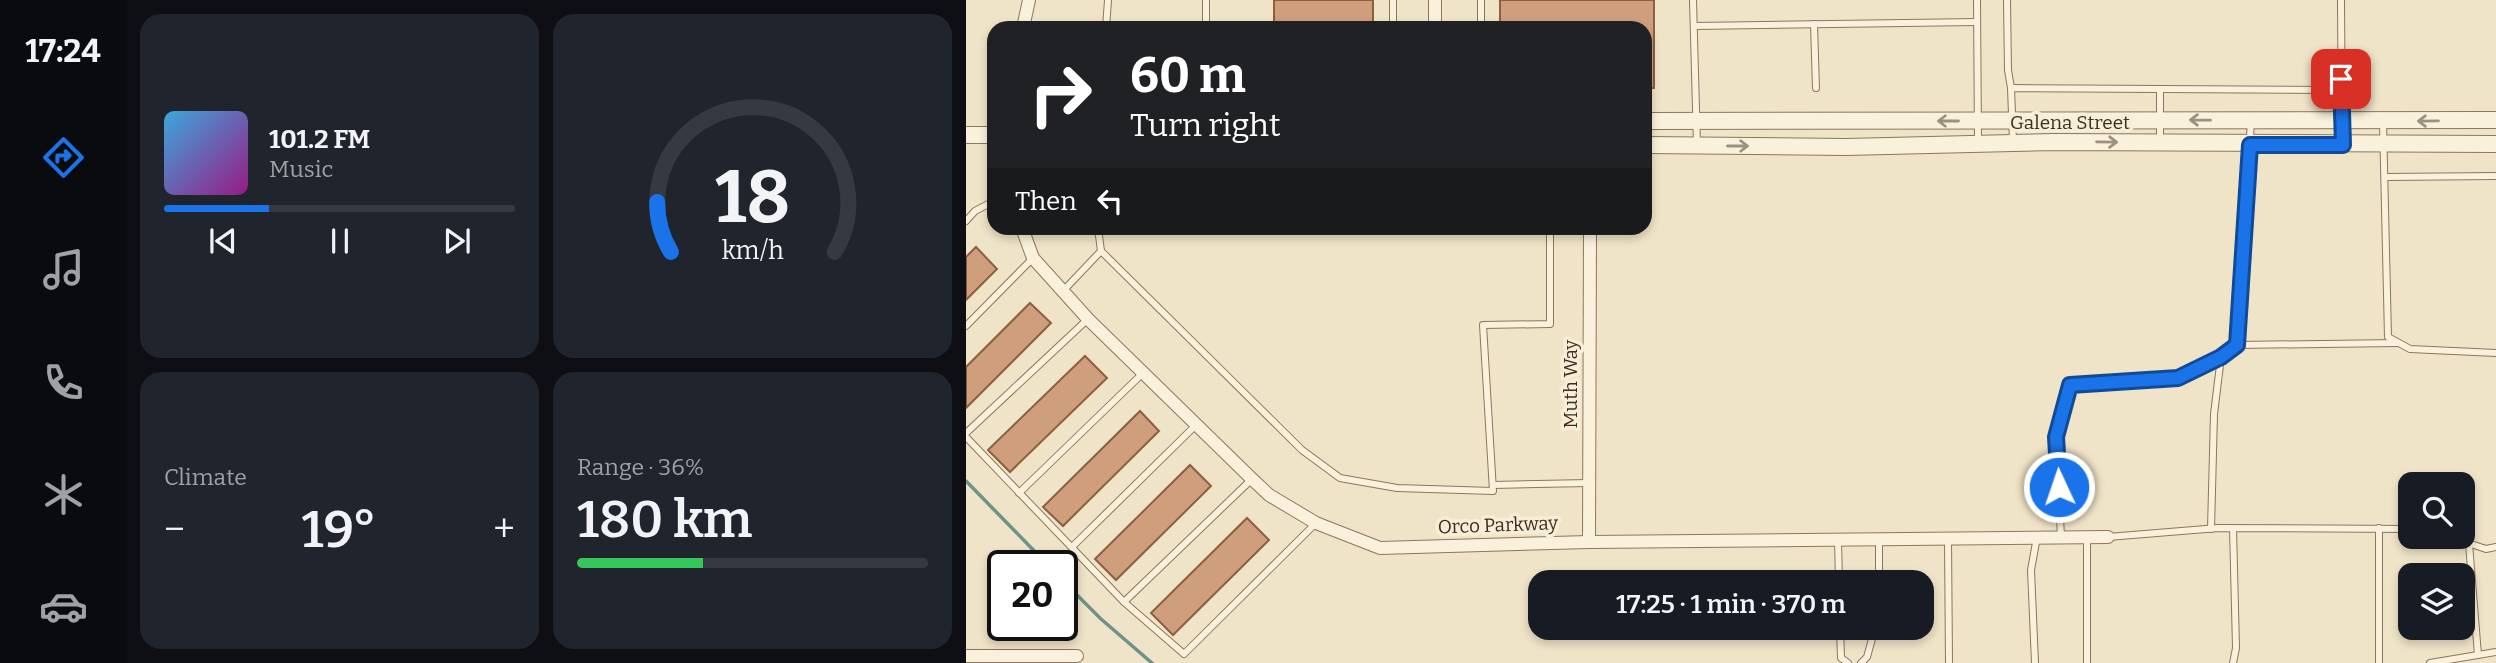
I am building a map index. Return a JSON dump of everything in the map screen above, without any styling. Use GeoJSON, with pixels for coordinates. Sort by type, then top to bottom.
{"type":"FeatureCollection","features":[{"type":"Feature","properties":{"kind":"street"},"geometry":{"type":"LineString","coordinates":[[1024,21],[1029,0]]}},
{"type":"Feature","properties":{"kind":"street"},"geometry":{"type":"LineString","coordinates":[[1435,0],[1435,21]]}},
{"type":"Feature","properties":{"kind":"street","name":"Galena Street"},"geometry":{"type":"LineString","coordinates":[[1652,121],[2496,120]]}},
{"type":"Feature","properties":{"kind":"street"},"geometry":{"type":"LineString","coordinates":[[966,135],[987,135]]}},
{"type":"Feature","properties":{"kind":"street","name":"Galena Street"},"geometry":{"type":"LineString","coordinates":[[1652,145],[1846,147],[2013,143],[2496,144]]}},
{"type":"Feature","properties":{"kind":"street","name":"Orco Parkway"},"geometry":{"type":"LineString","coordinates":[[1025,235],[1033,258],[1088,319],[1269,495],[1316,523],[1380,548],[1589,542],[2108,537]]}},
{"type":"Feature","properties":{"kind":"street","name":"Muth Way"},"geometry":{"type":"LineString","coordinates":[[1589,542],[1590,235]]}},
{"type":"Feature","properties":{"kind":"street"},"geometry":{"type":"LineString","coordinates":[[966,656],[1077,656]]}},
{"type":"Feature","properties":{"kind":"lane"},"geometry":{"type":"LineString","coordinates":[[1106,21],[1108,0]]}},
{"type":"Feature","properties":{"kind":"lane"},"geometry":{"type":"LineString","coordinates":[[1206,0],[1206,21]]}},
{"type":"Feature","properties":{"kind":"lane"},"geometry":{"type":"LineString","coordinates":[[1393,0],[1393,21]]}},
{"type":"Feature","properties":{"kind":"lane"},"geometry":{"type":"LineString","coordinates":[[1481,21],[1482,0]]}},
{"type":"Feature","properties":{"kind":"lane"},"geometry":{"type":"LineString","coordinates":[[1693,0],[1697,145]]}},
{"type":"Feature","properties":{"kind":"lane"},"geometry":{"type":"LineString","coordinates":[[1977,0],[1978,144]]}},
{"type":"Feature","properties":{"kind":"lane"},"geometry":{"type":"LineString","coordinates":[[2007,0],[2013,143]]}},
{"type":"Feature","properties":{"kind":"lane"},"geometry":{"type":"LineString","coordinates":[[2342,0],[2343,145]]}},
{"type":"Feature","properties":{"kind":"lane"},"geometry":{"type":"LineString","coordinates":[[1694,26],[1977,22]]}},
{"type":"Feature","properties":{"kind":"lane"},"geometry":{"type":"LineString","coordinates":[[1814,24],[1816,88]]}},
{"type":"Feature","properties":{"kind":"lane"},"geometry":{"type":"LineString","coordinates":[[2011,89],[2341,90]]}},
{"type":"Feature","properties":{"kind":"lane"},"geometry":{"type":"LineString","coordinates":[[2160,89],[2160,143]]}},
{"type":"Feature","properties":{"kind":"lane"},"geometry":{"type":"LineString","coordinates":[[2237,345],[2252,121]]}},
{"type":"Feature","properties":{"kind":"lane"},"geometry":{"type":"LineString","coordinates":[[2383,121],[2388,337],[2410,349],[2496,353]]}},
{"type":"Feature","properties":{"kind":"lane"},"geometry":{"type":"LineString","coordinates":[[2385,177],[2496,176]]}},
{"type":"Feature","properties":{"kind":"lane"},"geometry":{"type":"LineString","coordinates":[[966,220],[987,205]]}},
{"type":"Feature","properties":{"kind":"lane"},"geometry":{"type":"LineString","coordinates":[[1099,235],[1101,251],[1302,450],[1340,478],[1396,488],[1493,491],[1483,325],[1550,324],[1550,235]]}},
{"type":"Feature","properties":{"kind":"lane"},"geometry":{"type":"LineString","coordinates":[[1063,291],[1101,251]]}},
{"type":"Feature","properties":{"kind":"lane"},"geometry":{"type":"LineString","coordinates":[[966,326],[1033,258]]}},
{"type":"Feature","properties":{"kind":"lane"},"geometry":{"type":"LineString","coordinates":[[1088,319],[966,435],[1124,602],[1184,654],[1316,523]]}},
{"type":"Feature","properties":{"kind":"lane"},"geometry":{"type":"LineString","coordinates":[[2062,537],[2056,437],[2070,385],[2178,378],[2221,357],[2237,345],[2398,343]]}},
{"type":"Feature","properties":{"kind":"lane"},"geometry":{"type":"LineString","coordinates":[[2211,529],[2214,414],[2221,357]]}},
{"type":"Feature","properties":{"kind":"lane"},"geometry":{"type":"LineString","coordinates":[[1019,493],[1143,373]]}},
{"type":"Feature","properties":{"kind":"lane"},"geometry":{"type":"LineString","coordinates":[[1072,547],[1196,425]]}},
{"type":"Feature","properties":{"kind":"lane"},"geometry":{"type":"LineString","coordinates":[[1124,602],[1252,479]]}},
{"type":"Feature","properties":{"kind":"lane"},"geometry":{"type":"LineString","coordinates":[[1493,485],[1589,483]]}},
{"type":"Feature","properties":{"kind":"lane"},"geometry":{"type":"LineString","coordinates":[[2232,663],[2236,648],[2233,528]]}},
{"type":"Feature","properties":{"kind":"lane"},"geometry":{"type":"LineString","coordinates":[[2108,537],[2233,528],[2398,529]]}},
{"type":"Feature","properties":{"kind":"lane"},"geometry":{"type":"LineString","coordinates":[[2379,528],[2379,663]]}},
{"type":"Feature","properties":{"kind":"lane"},"geometry":{"type":"LineString","coordinates":[[2035,663],[2031,570],[2037,537]]}},
{"type":"Feature","properties":{"kind":"lane"},"geometry":{"type":"LineString","coordinates":[[2087,537],[2087,663]]}},
{"type":"Feature","properties":{"kind":"lane"},"geometry":{"type":"LineString","coordinates":[[1879,538],[1879,570]]}},
{"type":"Feature","properties":{"kind":"lane"},"geometry":{"type":"LineString","coordinates":[[1948,538],[1949,663]]}},
{"type":"Feature","properties":{"kind":"lane"},"geometry":{"type":"LineString","coordinates":[[1838,539],[1839,570]]}},
{"type":"Feature","properties":{"kind":"lane"},"geometry":{"type":"LineString","coordinates":[[2475,546],[2486,549],[2496,547]]}},
{"type":"Feature","properties":{"kind":"lane"},"geometry":{"type":"LineString","coordinates":[[2469,549],[2478,655]]}},
{"type":"Feature","properties":{"kind":"lane"},"geometry":{"type":"LineString","coordinates":[[1840,640],[1841,657],[1849,663]]}},
{"type":"Feature","properties":{"kind":"lane"},"geometry":{"type":"LineString","coordinates":[[1861,663],[1867,657],[1872,640]]}},
{"type":"Feature","properties":{"kind":"lane"},"geometry":{"type":"LineString","coordinates":[[2430,663],[2496,652]]}},
{"type":"Feature","properties":{"kind":"building"},"geometry":{"type":"Polygon","coordinates":[[[1274,0],[1373,0],[1373,21],[1274,21],[1274,0]]]}},
{"type":"Feature","properties":{"kind":"building"},"geometry":{"type":"Polygon","coordinates":[[[1500,0],[1654,0],[1654,88],[1652,21],[1500,21],[1500,0]]]}},
{"type":"Feature","properties":{"kind":"building"},"geometry":{"type":"Polygon","coordinates":[[[976,247],[997,269],[966,300],[966,257],[976,247]]]}},
{"type":"Feature","properties":{"kind":"building"},"geometry":{"type":"Polygon","coordinates":[[[1030,303],[1051,323],[966,408],[966,367],[1030,303]]]}},
{"type":"Feature","properties":{"kind":"building"},"geometry":{"type":"Polygon","coordinates":[[[1085,356],[1107,378],[1010,472],[988,450],[1085,356]]]}},
{"type":"Feature","properties":{"kind":"building"},"geometry":{"type":"Polygon","coordinates":[[[1140,411],[1159,431],[1063,526],[1043,507],[1140,411]]]}},
{"type":"Feature","properties":{"kind":"building"},"geometry":{"type":"Polygon","coordinates":[[[1190,465],[1211,486],[1116,580],[1095,559],[1190,465]]]}},
{"type":"Feature","properties":{"kind":"building"},"geometry":{"type":"Polygon","coordinates":[[[1247,518],[1269,540],[1173,635],[1151,613],[1247,518]]]}},
{"type":"Feature","properties":{"kind":"waterway"},"geometry":{"type":"LineString","coordinates":[[966,481],[1033,550]]}},
{"type":"Feature","properties":{"kind":"waterway"},"geometry":{"type":"LineString","coordinates":[[1078,596],[1152,663]]}},
{"type":"Feature","properties":{"kind":"route"},"geometry":{"type":"LineString","coordinates":[[2059,487],[2056,437],[2070,385],[2178,378],[2221,357],[2237,345],[2250,145],[2343,145],[2341,79]]}}]}
